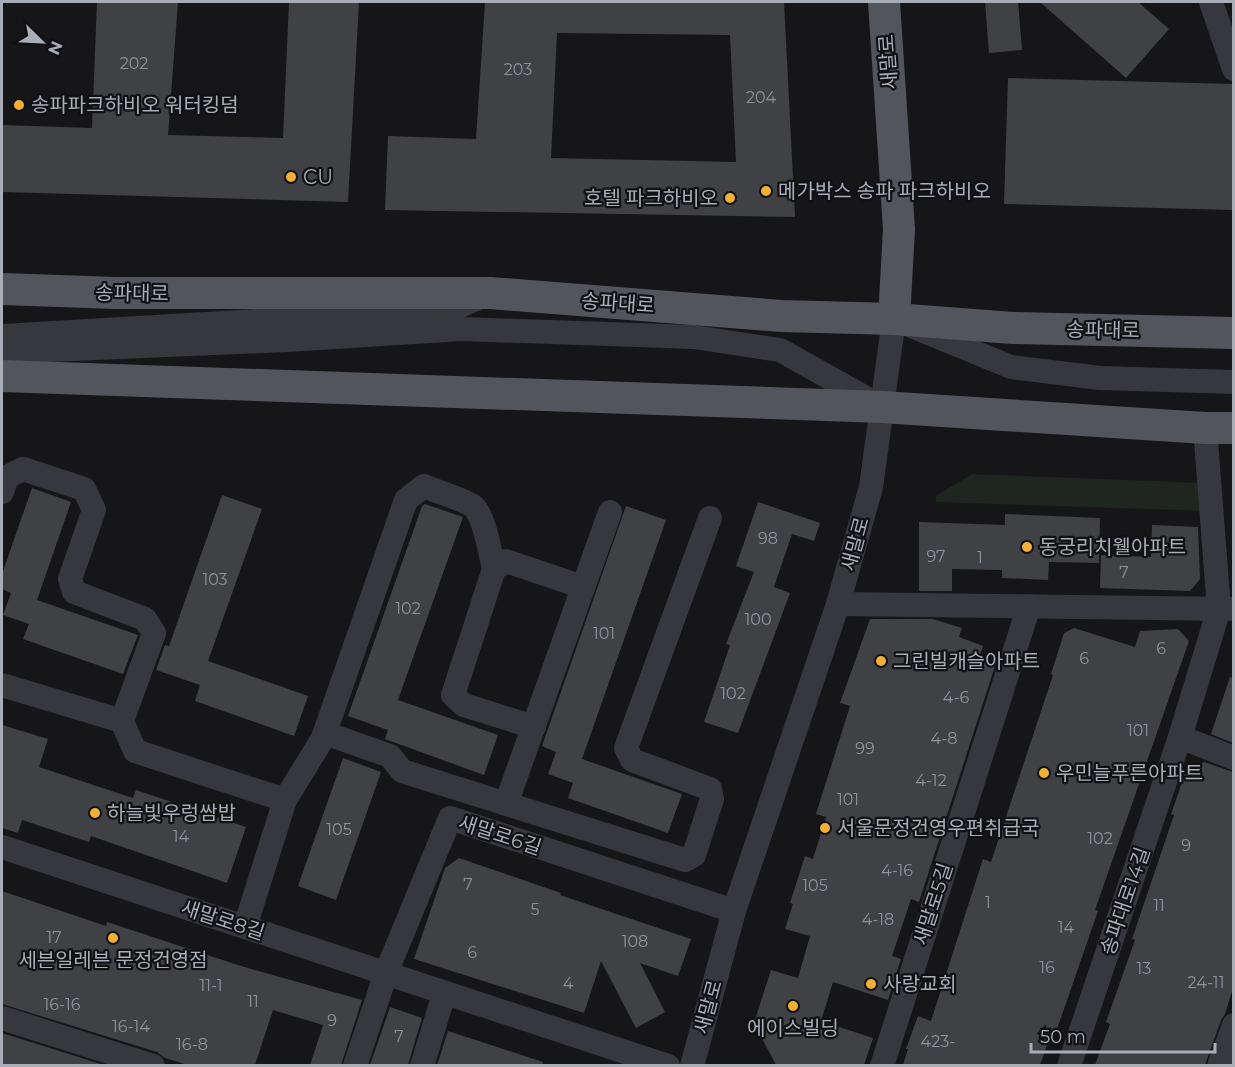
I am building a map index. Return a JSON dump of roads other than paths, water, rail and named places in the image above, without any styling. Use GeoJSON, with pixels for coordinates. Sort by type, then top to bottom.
{"type":"FeatureCollection","features":[{"type":"Feature","properties":{"kind":"main road","name":"새말로"},"geometry":{"type":"LineString","coordinates":[[884,2],[899,229],[894,319]]}},
{"type":"Feature","properties":{"kind":"main road","name":"송파대로"},"geometry":{"type":"LineString","coordinates":[[2,289],[115,293],[490,293],[782,316],[894,319],[1013,328],[1233,333]]}},
{"type":"Feature","properties":{"kind":"main road"},"geometry":{"type":"LineString","coordinates":[[2,376],[882,408],[1219,428]]}},
{"type":"Feature","properties":{"kind":"street"},"geometry":{"type":"LineString","coordinates":[[1211,2],[1233,69]]}},
{"type":"Feature","properties":{"kind":"street"},"geometry":{"type":"LineString","coordinates":[[2,336],[273,320],[436,317],[490,293]]}},
{"type":"Feature","properties":{"kind":"street"},"geometry":{"type":"LineString","coordinates":[[894,319],[1011,367],[1101,378],[1233,382]]}},
{"type":"Feature","properties":{"kind":"street","name":"새말로"},"geometry":{"type":"LineString","coordinates":[[692,1065],[734,911],[838,604],[871,487],[894,319]]}},
{"type":"Feature","properties":{"kind":"street"},"geometry":{"type":"LineString","coordinates":[[2,352],[264,341],[462,329],[694,337],[780,351],[882,408]]}},
{"type":"Feature","properties":{"kind":"street","name":"송파대로14길"},"geometry":{"type":"LineString","coordinates":[[1069,1065],[1226,609],[1219,428]]}},
{"type":"Feature","properties":{"kind":"street"},"geometry":{"type":"LineString","coordinates":[[2,492],[7,477],[23,469],[84,489],[94,510],[70,579],[74,592],[145,619],[153,633],[123,721],[135,751],[285,800]]}},
{"type":"Feature","properties":{"kind":"street"},"geometry":{"type":"LineString","coordinates":[[245,927],[285,800],[325,733],[406,500],[424,486],[472,506],[485,533],[494,569],[453,694],[464,705],[534,727]]}},
{"type":"Feature","properties":{"kind":"street"},"geometry":{"type":"LineString","coordinates":[[506,804],[610,512]]}},
{"type":"Feature","properties":{"kind":"street"},"geometry":{"type":"LineString","coordinates":[[325,733],[390,756],[402,771],[685,860],[694,855],[712,799],[710,789],[632,760],[626,748],[710,518]]}},
{"type":"Feature","properties":{"kind":"street"},"geometry":{"type":"LineString","coordinates":[[494,569],[506,561],[583,587]]}},
{"type":"Feature","properties":{"kind":"street"},"geometry":{"type":"LineString","coordinates":[[838,604],[1226,609]]}},
{"type":"Feature","properties":{"kind":"street","name":"새말로5길"},"geometry":{"type":"LineString","coordinates":[[882,1065],[1029,606]]}},
{"type":"Feature","properties":{"kind":"street"},"geometry":{"type":"LineString","coordinates":[[2,685],[123,721]]}},
{"type":"Feature","properties":{"kind":"street"},"geometry":{"type":"LineString","coordinates":[[1180,738],[1233,758]]}},
{"type":"Feature","properties":{"kind":"street","name":"새말로6길"},"geometry":{"type":"LineString","coordinates":[[356,1065],[386,973],[450,818],[734,911]]}},
{"type":"Feature","properties":{"kind":"street","name":"새말로8길"},"geometry":{"type":"LineString","coordinates":[[2,847],[444,994],[668,1065]]}},
{"type":"Feature","properties":{"kind":"street"},"geometry":{"type":"LineString","coordinates":[[422,1065],[444,994]]}},
{"type":"Feature","properties":{"kind":"street"},"geometry":{"type":"LineString","coordinates":[[2,1018],[153,1065]]}},
{"type":"Feature","properties":{"kind":"street"},"geometry":{"type":"LineString","coordinates":[[1225,1060],[1233,1025]]}},
{"type":"Feature","properties":{"kind":"place","name":"송파파크하비오 워터킹덤"},"geometry":{"type":"Point","coordinates":[19,105]}},
{"type":"Feature","properties":{"kind":"place","name":"CU"},"geometry":{"type":"Point","coordinates":[291,177]}},
{"type":"Feature","properties":{"kind":"place","name":"메가박스 송파 파크하비오"},"geometry":{"type":"Point","coordinates":[766,191]}},
{"type":"Feature","properties":{"kind":"place","name":"호텔 파크하비오"},"geometry":{"type":"Point","coordinates":[730,198]}},
{"type":"Feature","properties":{"kind":"place","name":"동궁리치웰아파트"},"geometry":{"type":"Point","coordinates":[1027,547]}},
{"type":"Feature","properties":{"kind":"place","name":"그린빌캐슬아파트"},"geometry":{"type":"Point","coordinates":[881,661]}},
{"type":"Feature","properties":{"kind":"place","name":"우민늘푸른아파트"},"geometry":{"type":"Point","coordinates":[1044,773]}},
{"type":"Feature","properties":{"kind":"place","name":"하늘빛우렁쌈밥"},"geometry":{"type":"Point","coordinates":[95,813]}},
{"type":"Feature","properties":{"kind":"place","name":"서울문정건영우편취급국"},"geometry":{"type":"Point","coordinates":[825,828]}},
{"type":"Feature","properties":{"kind":"place","name":"세븐일레븐 문정건영점"},"geometry":{"type":"Point","coordinates":[113,938]}},
{"type":"Feature","properties":{"kind":"place","name":"사랑교회"},"geometry":{"type":"Point","coordinates":[871,984]}},
{"type":"Feature","properties":{"kind":"place","name":"에이스빌딩"},"geometry":{"type":"Point","coordinates":[793,1006]}}]}
